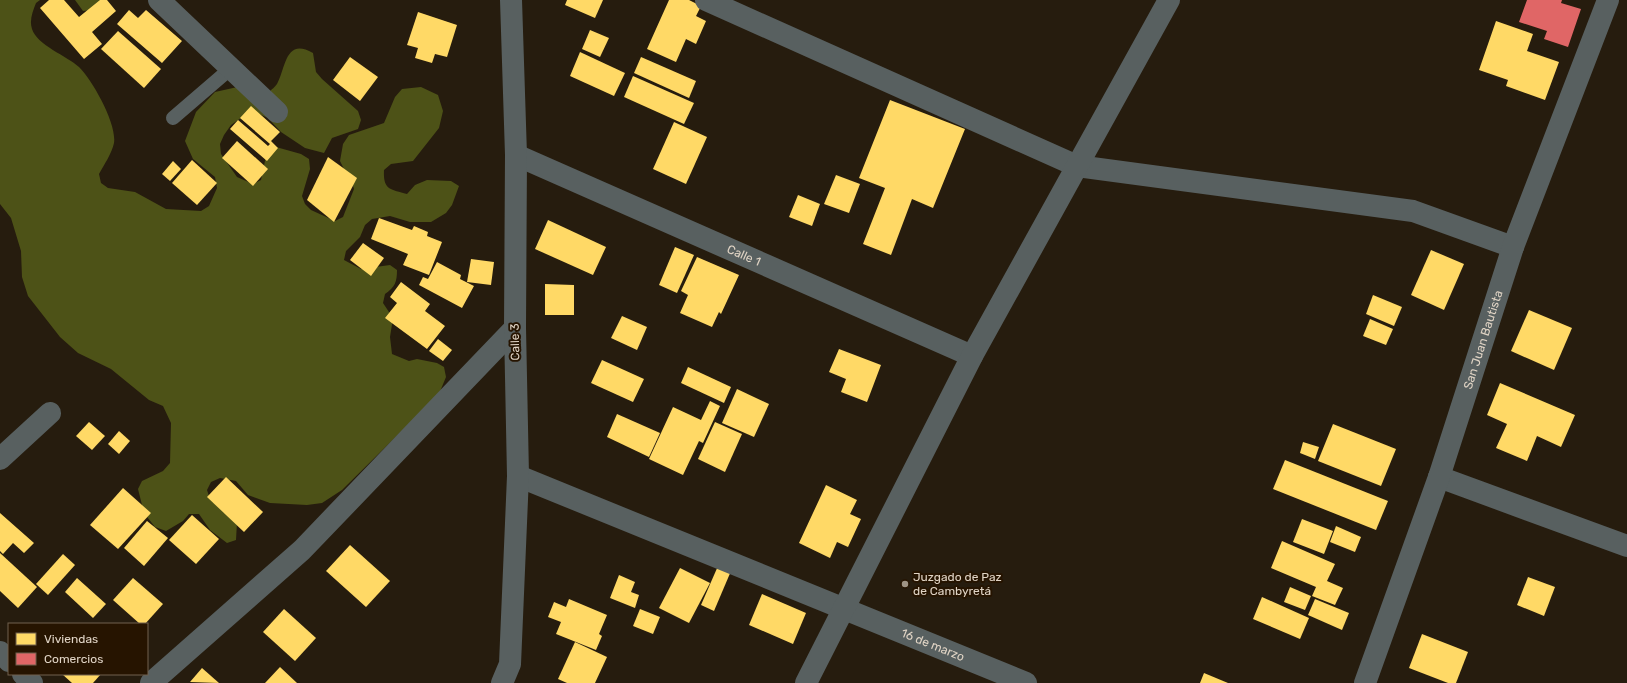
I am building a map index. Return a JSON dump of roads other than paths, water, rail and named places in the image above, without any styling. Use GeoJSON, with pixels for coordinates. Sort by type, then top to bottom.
{"type":"FeatureCollection","features":[{"type":"Feature","properties":{"kind":"street"},"geometry":{"type":"LineString","coordinates":[[158,0],[277,112]]}},
{"type":"Feature","properties":{"kind":"street","name":"Calle 3"},"geometry":{"type":"LineString","coordinates":[[502,683],[510,664],[518,476],[514,328],[516,155],[511,0]]}},
{"type":"Feature","properties":{"kind":"street"},"geometry":{"type":"LineString","coordinates":[[706,0],[1077,166],[1413,211],[1513,247]]}},
{"type":"Feature","properties":{"kind":"street"},"geometry":{"type":"LineString","coordinates":[[806,683],[841,608],[972,356],[1169,0]]}},
{"type":"Feature","properties":{"kind":"street","name":"San Juan Bautista"},"geometry":{"type":"LineString","coordinates":[[1365,683],[1439,477],[1513,247],[1608,0]]}},
{"type":"Feature","properties":{"kind":"street","name":"Calle 1"},"geometry":{"type":"LineString","coordinates":[[516,155],[972,356]]}},
{"type":"Feature","properties":{"kind":"street"},"geometry":{"type":"LineString","coordinates":[[150,683],[302,550],[514,328]]}},
{"type":"Feature","properties":{"kind":"street"},"geometry":{"type":"LineString","coordinates":[[0,459],[50,412]]}},
{"type":"Feature","properties":{"kind":"street","name":"16 de marzo"},"geometry":{"type":"LineString","coordinates":[[518,476],[1026,683]]}},
{"type":"Feature","properties":{"kind":"street"},"geometry":{"type":"LineString","coordinates":[[1439,477],[1627,546]]}},
{"type":"Feature","properties":{"kind":"street"},"geometry":{"type":"LineString","coordinates":[[0,652],[8,659]]}},
{"type":"Feature","properties":{"kind":"street"},"geometry":{"type":"LineString","coordinates":[[24,675],[32,683]]}},
{"type":"Feature","properties":{"kind":"lane"},"geometry":{"type":"LineString","coordinates":[[173,118],[230,69]]}},
{"type":"Feature","properties":{"kind":"place","name":"Juzgado de Paz de Cambyretá"},"geometry":{"type":"Point","coordinates":[905,584]}}]}
